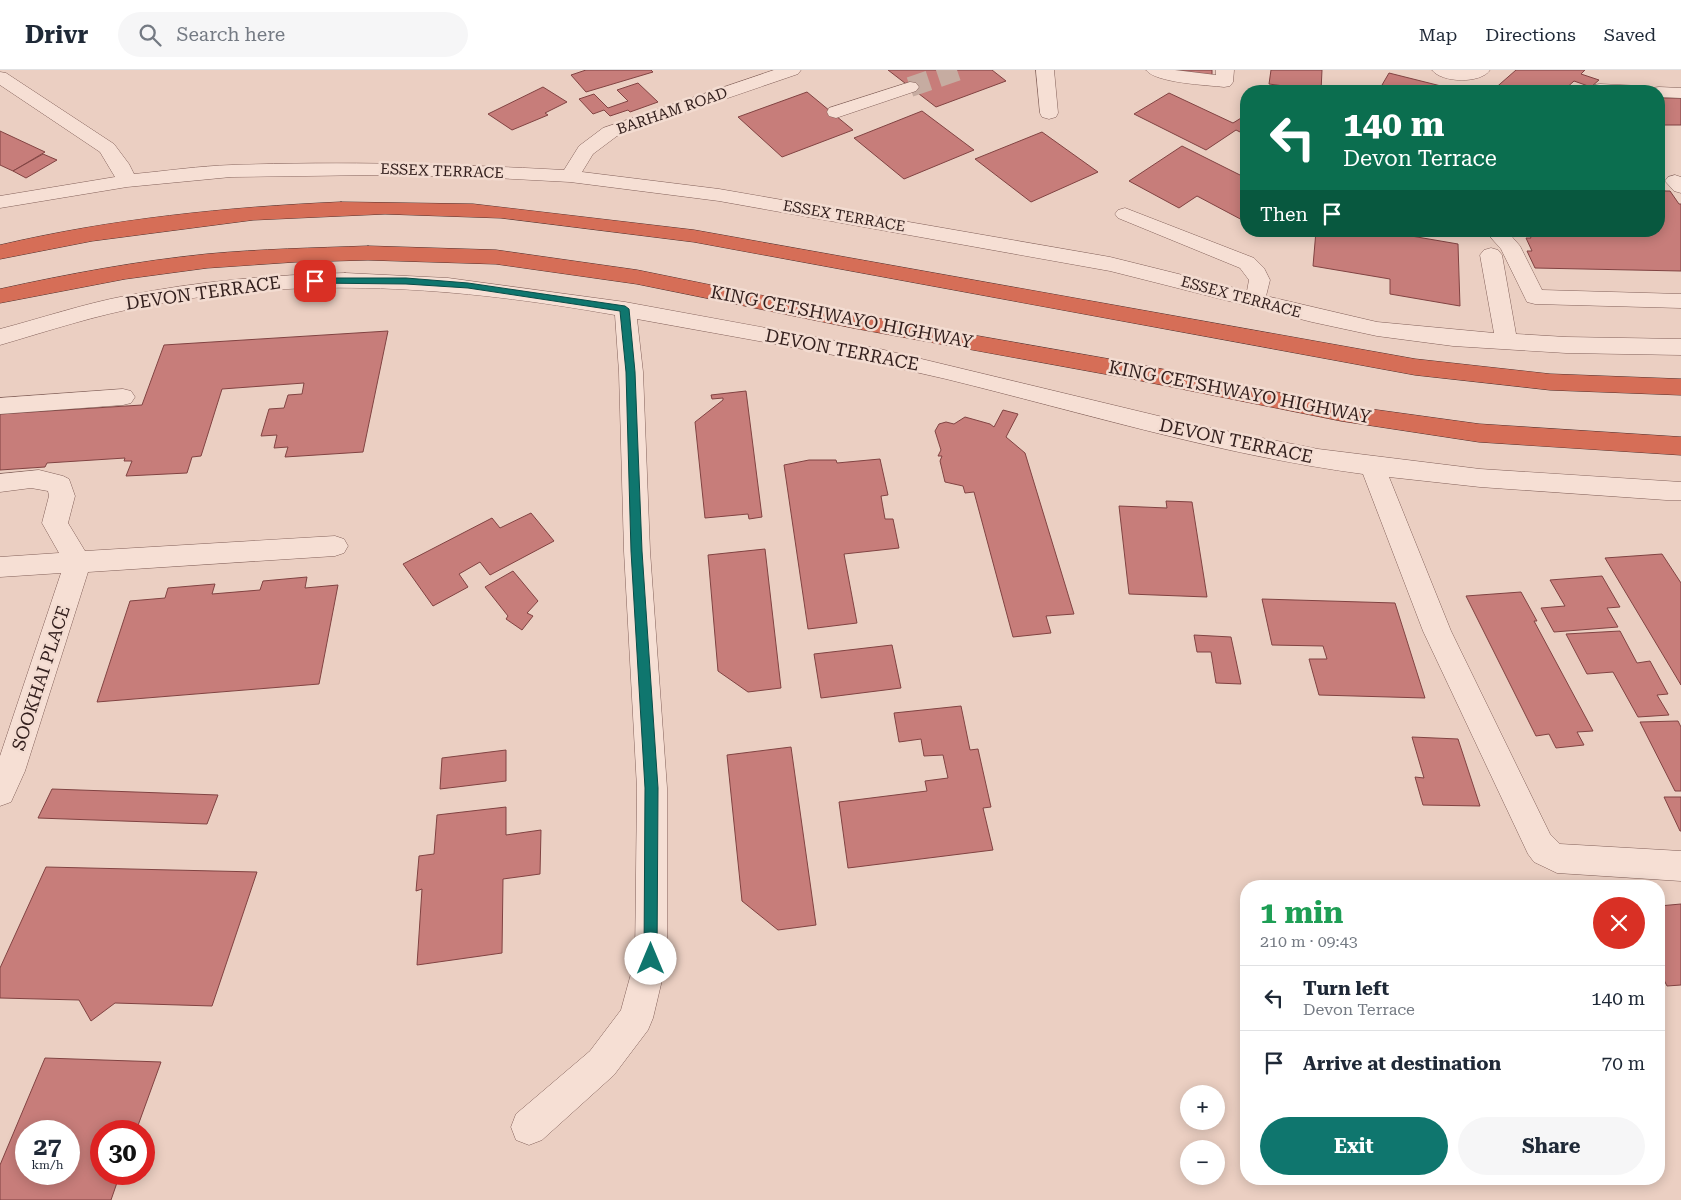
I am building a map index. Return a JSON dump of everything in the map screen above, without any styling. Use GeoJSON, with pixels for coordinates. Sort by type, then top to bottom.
{"type":"FeatureCollection","features":[{"type":"Feature","properties":{"kind":"highway"},"geometry":{"type":"LineString","coordinates":[[0,234],[122,214],[216,204],[316,198],[400,200],[694,236],[1415,367],[1550,382],[1681,387]]}},
{"type":"Feature","properties":{"kind":"highway"},"geometry":{"type":"LineString","coordinates":[[0,252],[80,236],[175,222],[277,211],[367,208],[472,210]]}},
{"type":"Feature","properties":{"kind":"highway","name":"KING CETSHWAYO HIGHWAY"},"geometry":{"type":"LineString","coordinates":[[0,296],[125,272],[207,261],[295,254],[368,253],[496,257],[636,278],[1340,413],[1479,433],[1681,446]]}},
{"type":"Feature","properties":{"kind":"street","name":"BARHAM ROAD"},"geometry":{"type":"LineString","coordinates":[[570,176],[582,152],[593,142],[610,132],[792,70]]}},
{"type":"Feature","properties":{"kind":"street"},"geometry":{"type":"LineString","coordinates":[[1046,70],[1048,113]]}},
{"type":"Feature","properties":{"kind":"street"},"geometry":{"type":"LineString","coordinates":[[1155,70],[1166,74],[1224,82],[1225,70]]}},
{"type":"Feature","properties":{"kind":"street"},"geometry":{"type":"LineString","coordinates":[[1441,70],[1453,74],[1468,75],[1481,70]]}},
{"type":"Feature","properties":{"kind":"street"},"geometry":{"type":"LineString","coordinates":[[0,77],[106,148],[119,164],[128,181]]}},
{"type":"Feature","properties":{"kind":"street"},"geometry":{"type":"LineString","coordinates":[[836,112],[910,87]]}},
{"type":"Feature","properties":{"kind":"street"},"geometry":{"type":"LineString","coordinates":[[1665,92],[1681,93]]}},
{"type":"Feature","properties":{"kind":"street","name":"ESSEX TERRACE"},"geometry":{"type":"LineString","coordinates":[[0,202],[128,181],[231,171],[295,169],[477,171],[570,176],[718,195],[1110,264],[1377,329],[1453,338],[1566,345],[1681,347]]}},
{"type":"Feature","properties":{"kind":"street"},"geometry":{"type":"LineString","coordinates":[[1125,214],[1247,263],[1260,278],[1261,285],[1253,300]]}},
{"type":"Feature","properties":{"kind":"street"},"geometry":{"type":"LineString","coordinates":[[1501,237],[1510,246],[1535,297],[1681,301]]}},
{"type":"Feature","properties":{"kind":"street"},"geometry":{"type":"LineString","coordinates":[[1491,255],[1506,340]]}},
{"type":"Feature","properties":{"kind":"street","name":"DEVON TERRACE"},"geometry":{"type":"LineString","coordinates":[[0,337],[102,308],[163,296],[296,281],[406,281],[468,286],[625,309],[904,361],[1133,420],[1310,457],[1372,466],[1516,480],[1681,491]]}},
{"type":"Feature","properties":{"kind":"street"},"geometry":{"type":"LineString","coordinates":[[529,1127],[602,1063],[636,1018],[651,959],[652,788],[637,551],[630,372],[625,309]]}},
{"type":"Feature","properties":{"kind":"street"},"geometry":{"type":"LineString","coordinates":[[0,406],[123,397]]}},
{"type":"Feature","properties":{"kind":"street"},"geometry":{"type":"LineString","coordinates":[[1372,466],[1437,631],[1538,844],[1545,852],[1557,858],[1681,866]]}},
{"type":"Feature","properties":{"kind":"street"},"geometry":{"type":"LineString","coordinates":[[0,482],[42,480],[54,481],[60,486],[62,496],[55,523],[78,562]]}},
{"type":"Feature","properties":{"kind":"street"},"geometry":{"type":"LineString","coordinates":[[0,568],[335,546]]}},
{"type":"Feature","properties":{"kind":"street","name":"SOOKHAI PLACE"},"geometry":{"type":"LineString","coordinates":[[0,792],[10,771],[78,562]]}},
{"type":"Feature","properties":{"kind":"building"},"geometry":{"type":"Polygon","coordinates":[[[586,70],[651,70],[653,72],[586,92],[571,75],[586,70]]]}},
{"type":"Feature","properties":{"kind":"building"},"geometry":{"type":"Polygon","coordinates":[[[888,70],[992,70],[1006,81],[936,107],[888,70]]]}},
{"type":"Feature","properties":{"kind":"building"},"geometry":{"type":"Polygon","coordinates":[[[1172,70],[1212,70],[1212,75],[1172,70]]]}},
{"type":"Feature","properties":{"kind":"building"},"geometry":{"type":"Polygon","coordinates":[[[1271,70],[1322,70],[1321,85],[1269,84],[1271,70]]]}},
{"type":"Feature","properties":{"kind":"building"},"geometry":{"type":"Polygon","coordinates":[[[1516,70],[1585,70],[1581,74],[1599,80],[1593,85],[1585,85],[1574,81],[1570,85],[1499,85],[1516,70]]]}},
{"type":"Feature","properties":{"kind":"building"},"geometry":{"type":"Polygon","coordinates":[[[1389,73],[1437,85],[1382,85],[1389,73]]]}},
{"type":"Feature","properties":{"kind":"building"},"geometry":{"type":"Polygon","coordinates":[[[638,83],[658,102],[630,112],[628,110],[610,116],[604,110],[593,114],[579,99],[594,94],[608,108],[628,101],[617,90],[638,83]]]}},
{"type":"Feature","properties":{"kind":"building"},"geometry":{"type":"Polygon","coordinates":[[[543,87],[567,102],[545,113],[548,115],[512,130],[488,114],[543,87]]]}},
{"type":"Feature","properties":{"kind":"building"},"geometry":{"type":"Polygon","coordinates":[[[807,92],[853,130],[782,157],[738,117],[807,92]]]}},
{"type":"Feature","properties":{"kind":"building"},"geometry":{"type":"Polygon","coordinates":[[[1169,93],[1233,123],[1240,119],[1240,132],[1236,130],[1206,150],[1134,114],[1169,93]]]}},
{"type":"Feature","properties":{"kind":"building"},"geometry":{"type":"Polygon","coordinates":[[[1665,98],[1681,98],[1681,125],[1665,125],[1665,98]]]}},
{"type":"Feature","properties":{"kind":"building"},"geometry":{"type":"Polygon","coordinates":[[[922,111],[974,150],[904,179],[854,138],[922,111]]]}},
{"type":"Feature","properties":{"kind":"building"},"geometry":{"type":"Polygon","coordinates":[[[0,131],[45,152],[13,171],[0,165],[0,131]]]}},
{"type":"Feature","properties":{"kind":"building"},"geometry":{"type":"Polygon","coordinates":[[[1042,132],[1098,172],[1031,202],[975,159],[1042,132]]]}},
{"type":"Feature","properties":{"kind":"building"},"geometry":{"type":"Polygon","coordinates":[[[1182,146],[1240,175],[1240,219],[1197,196],[1179,208],[1129,181],[1182,146]]]}},
{"type":"Feature","properties":{"kind":"building"},"geometry":{"type":"Polygon","coordinates":[[[43,154],[57,160],[26,178],[13,171],[43,154]]]}},
{"type":"Feature","properties":{"kind":"building"},"geometry":{"type":"Polygon","coordinates":[[[1665,191],[1670,191],[1679,204],[1681,204],[1681,271],[1535,268],[1527,251],[1532,251],[1526,238],[1665,237],[1665,191]]]}},
{"type":"Feature","properties":{"kind":"building"},"geometry":{"type":"Polygon","coordinates":[[[1315,237],[1417,237],[1458,244],[1460,306],[1390,294],[1390,279],[1313,266],[1315,237]]]}},
{"type":"Feature","properties":{"kind":"building"},"geometry":{"type":"Polygon","coordinates":[[[388,331],[363,452],[285,457],[288,447],[274,448],[277,435],[261,436],[269,409],[284,408],[288,395],[302,394],[304,383],[222,389],[201,456],[192,457],[187,473],[126,476],[132,461],[124,461],[125,458],[47,463],[45,467],[0,470],[0,414],[142,405],[164,345],[388,331]]]}},
{"type":"Feature","properties":{"kind":"building"},"geometry":{"type":"Polygon","coordinates":[[[746,391],[762,517],[749,519],[748,514],[705,518],[695,422],[723,400],[723,398],[712,399],[711,395],[746,391]]]}},
{"type":"Feature","properties":{"kind":"building"},"geometry":{"type":"Polygon","coordinates":[[[1003,410],[1018,414],[1006,437],[1025,453],[1074,614],[1046,616],[1051,633],[1013,637],[974,492],[965,493],[963,486],[945,482],[940,461],[942,456],[938,456],[941,450],[935,431],[939,424],[946,422],[954,424],[965,417],[990,424],[994,427],[1003,410]]]}},
{"type":"Feature","properties":{"kind":"building"},"geometry":{"type":"Polygon","coordinates":[[[880,459],[888,495],[881,496],[885,519],[893,519],[899,548],[844,554],[857,623],[808,629],[784,465],[809,460],[836,460],[837,463],[880,459]]]}},
{"type":"Feature","properties":{"kind":"building"},"geometry":{"type":"Polygon","coordinates":[[[1166,501],[1192,502],[1207,597],[1129,594],[1119,506],[1167,508],[1166,501]]]}},
{"type":"Feature","properties":{"kind":"building"},"geometry":{"type":"Polygon","coordinates":[[[531,513],[554,541],[490,575],[480,562],[459,574],[468,587],[433,606],[403,564],[492,518],[500,528],[531,513]]]}},
{"type":"Feature","properties":{"kind":"building"},"geometry":{"type":"Polygon","coordinates":[[[765,549],[781,688],[748,692],[718,671],[708,555],[765,549]]]}},
{"type":"Feature","properties":{"kind":"building"},"geometry":{"type":"Polygon","coordinates":[[[1662,554],[1681,583],[1681,685],[1605,558],[1662,554]]]}},
{"type":"Feature","properties":{"kind":"building"},"geometry":{"type":"Polygon","coordinates":[[[513,571],[538,601],[527,613],[533,616],[522,630],[506,619],[508,616],[485,587],[513,571]]]}},
{"type":"Feature","properties":{"kind":"building"},"geometry":{"type":"Polygon","coordinates":[[[1602,576],[1620,607],[1607,608],[1618,627],[1554,632],[1541,608],[1565,606],[1550,580],[1602,576]]]}},
{"type":"Feature","properties":{"kind":"building"},"geometry":{"type":"Polygon","coordinates":[[[307,577],[305,588],[338,585],[319,684],[97,702],[130,601],[165,598],[168,588],[215,584],[212,594],[260,590],[263,581],[307,577]]]}},
{"type":"Feature","properties":{"kind":"building"},"geometry":{"type":"Polygon","coordinates":[[[1521,592],[1537,621],[1534,621],[1593,731],[1577,732],[1584,745],[1556,748],[1549,734],[1536,736],[1466,596],[1521,592]]]}},
{"type":"Feature","properties":{"kind":"building"},"geometry":{"type":"Polygon","coordinates":[[[1262,599],[1395,603],[1425,698],[1319,695],[1309,659],[1327,659],[1323,646],[1272,645],[1262,599]]]}},
{"type":"Feature","properties":{"kind":"building"},"geometry":{"type":"Polygon","coordinates":[[[1620,631],[1637,663],[1650,661],[1668,694],[1657,695],[1669,715],[1638,717],[1613,672],[1587,674],[1566,634],[1620,631]]]}},
{"type":"Feature","properties":{"kind":"building"},"geometry":{"type":"Polygon","coordinates":[[[1194,635],[1231,637],[1241,684],[1216,683],[1211,652],[1197,652],[1194,635]]]}},
{"type":"Feature","properties":{"kind":"building"},"geometry":{"type":"Polygon","coordinates":[[[892,645],[901,688],[821,698],[814,654],[892,645]]]}},
{"type":"Feature","properties":{"kind":"building"},"geometry":{"type":"Polygon","coordinates":[[[961,706],[970,750],[978,749],[991,807],[983,808],[993,850],[848,868],[839,802],[927,791],[925,781],[948,778],[943,755],[924,756],[921,739],[899,742],[894,713],[961,706]]]}},
{"type":"Feature","properties":{"kind":"building"},"geometry":{"type":"Polygon","coordinates":[[[1678,721],[1681,727],[1681,791],[1675,791],[1640,722],[1678,721]]]}},
{"type":"Feature","properties":{"kind":"building"},"geometry":{"type":"Polygon","coordinates":[[[1412,737],[1458,739],[1480,806],[1423,805],[1415,777],[1424,778],[1412,737]]]}},
{"type":"Feature","properties":{"kind":"building"},"geometry":{"type":"Polygon","coordinates":[[[791,747],[816,925],[778,930],[742,901],[727,755],[791,747]]]}},
{"type":"Feature","properties":{"kind":"building"},"geometry":{"type":"Polygon","coordinates":[[[506,750],[506,781],[440,789],[442,758],[506,750]]]}},
{"type":"Feature","properties":{"kind":"building"},"geometry":{"type":"Polygon","coordinates":[[[52,789],[218,795],[207,824],[38,818],[52,789]]]}},
{"type":"Feature","properties":{"kind":"building"},"geometry":{"type":"Polygon","coordinates":[[[1664,797],[1681,797],[1681,831],[1680,831],[1664,797]]]}},
{"type":"Feature","properties":{"kind":"building"},"geometry":{"type":"Polygon","coordinates":[[[506,807],[506,835],[541,830],[540,874],[503,879],[502,953],[417,965],[422,889],[416,891],[419,856],[434,854],[437,815],[506,807]]]}},
{"type":"Feature","properties":{"kind":"building"},"geometry":{"type":"Polygon","coordinates":[[[46,867],[257,872],[212,1006],[115,1003],[91,1021],[79,1000],[0,998],[0,968],[46,867]]]}},
{"type":"Feature","properties":{"kind":"building"},"geometry":{"type":"Polygon","coordinates":[[[1681,904],[1681,985],[1667,986],[1665,982],[1665,905],[1681,904]]]}},
{"type":"Feature","properties":{"kind":"building"},"geometry":{"type":"Polygon","coordinates":[[[45,1058],[161,1062],[140,1120],[90,1120],[90,1185],[116,1185],[111,1200],[0,1200],[0,1165],[15,1129],[15,1185],[80,1185],[80,1120],[19,1120],[45,1058]]]}},
{"type":"Feature","properties":{"kind":"tunnel"},"geometry":{"type":"LineString","coordinates":[[910,87],[960,70]]}},
{"type":"Feature","properties":{"kind":"route"},"geometry":{"type":"LineString","coordinates":[[315,281],[406,281],[468,286],[625,309],[630,372],[637,551],[652,788],[651,959]]}}]}
